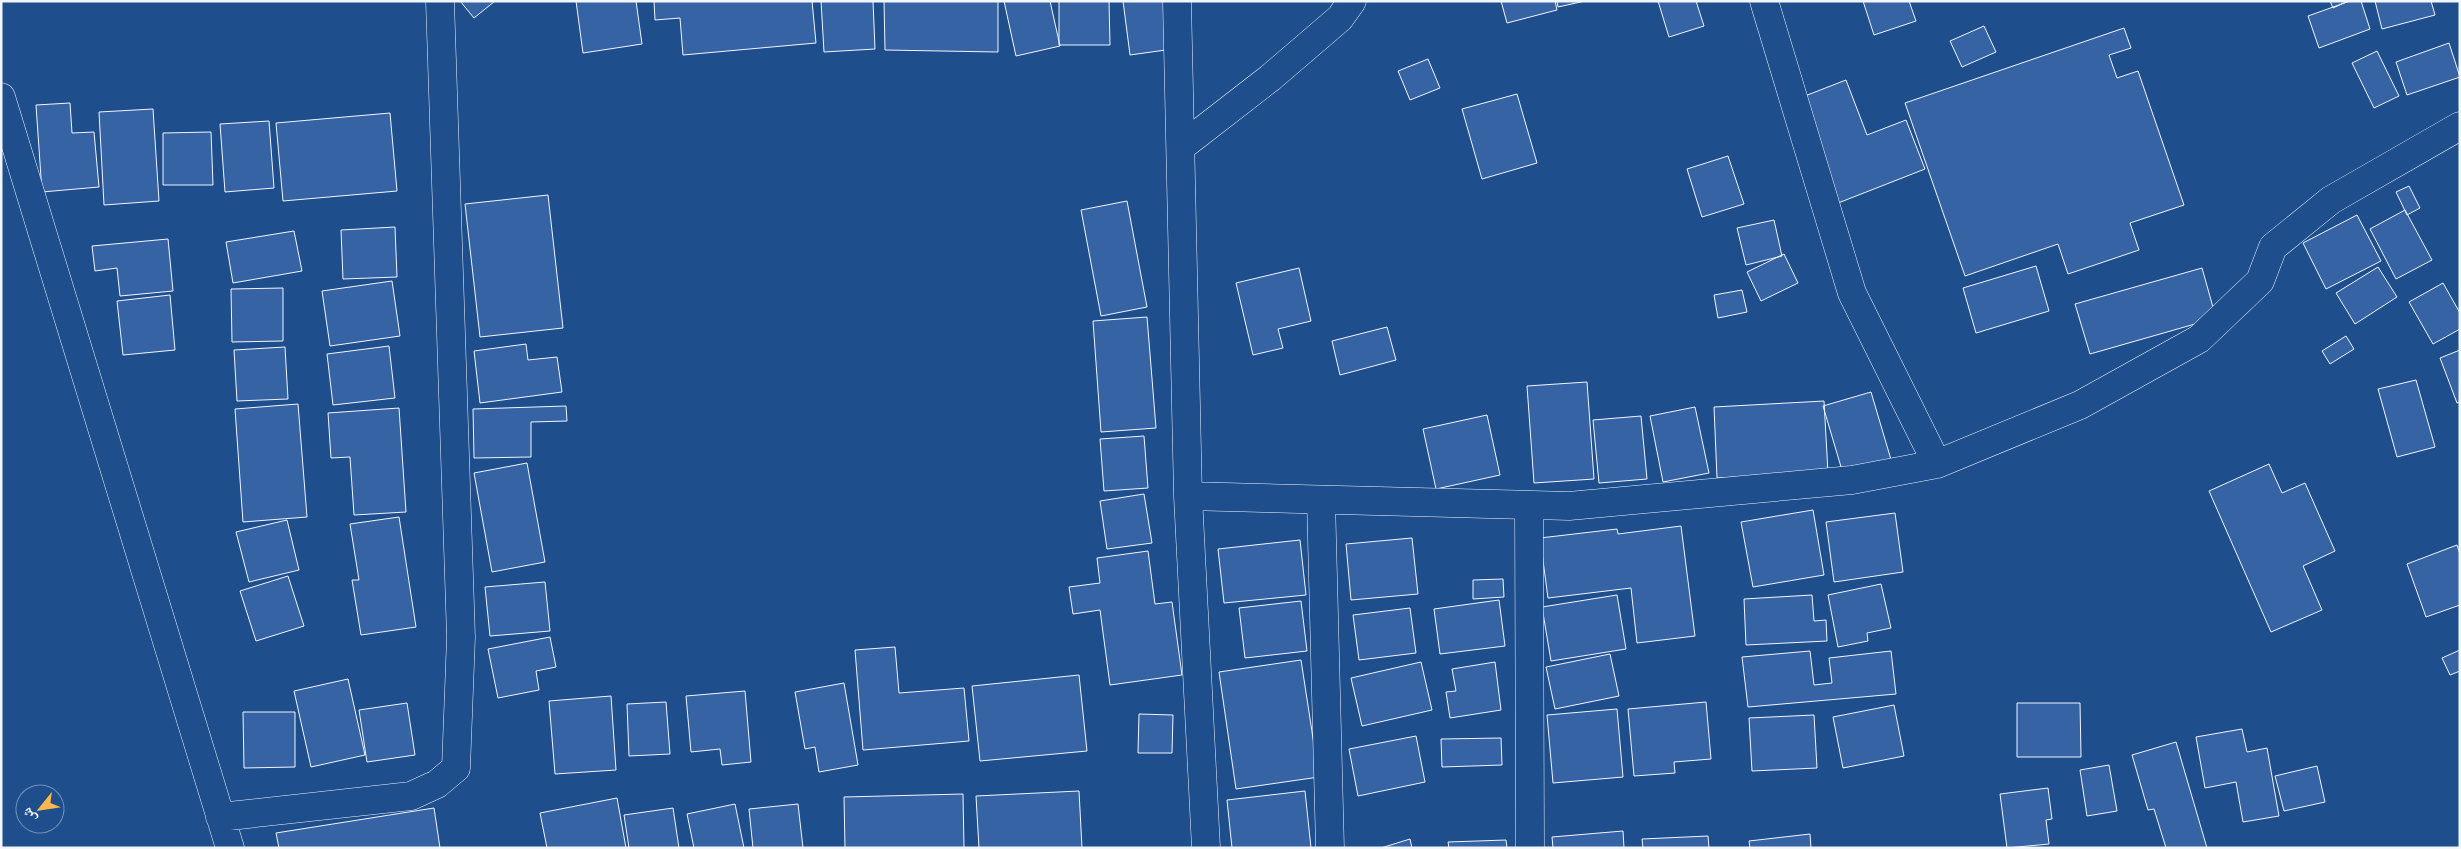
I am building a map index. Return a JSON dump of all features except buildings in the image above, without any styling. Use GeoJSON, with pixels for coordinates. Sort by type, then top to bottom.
{"type":"FeatureCollection","features":[{"type":"Feature","properties":{"kind":"street"},"geometry":{"type":"LineString","coordinates":[[220,817],[410,796],[437,784],[456,768],[461,637],[440,1]]}},
{"type":"Feature","properties":{"kind":"street"},"geometry":{"type":"LineString","coordinates":[[1177,1],[1188,496],[1206,848]]}},
{"type":"Feature","properties":{"kind":"street"},"geometry":{"type":"LineString","coordinates":[[1181,147],[1270,78],[1340,18],[1352,1]]}},
{"type":"Feature","properties":{"kind":"street"},"geometry":{"type":"LineString","coordinates":[[1764,1],[1852,293],[1937,464]]}},
{"type":"Feature","properties":{"kind":"street"},"geometry":{"type":"LineString","coordinates":[[1,96],[230,848]]}},
{"type":"Feature","properties":{"kind":"street"},"geometry":{"type":"LineString","coordinates":[[1188,496],[1570,506],[1852,480],[1937,464],[2080,405],[2199,339],[2260,281],[2273,247],[2331,200],[2460,126]]}},
{"type":"Feature","properties":{"kind":"street"},"geometry":{"type":"LineString","coordinates":[[1320,500],[1330,848]]}},
{"type":"Feature","properties":{"kind":"street"},"geometry":{"type":"LineString","coordinates":[[1529,505],[1530,848]]}}]}
